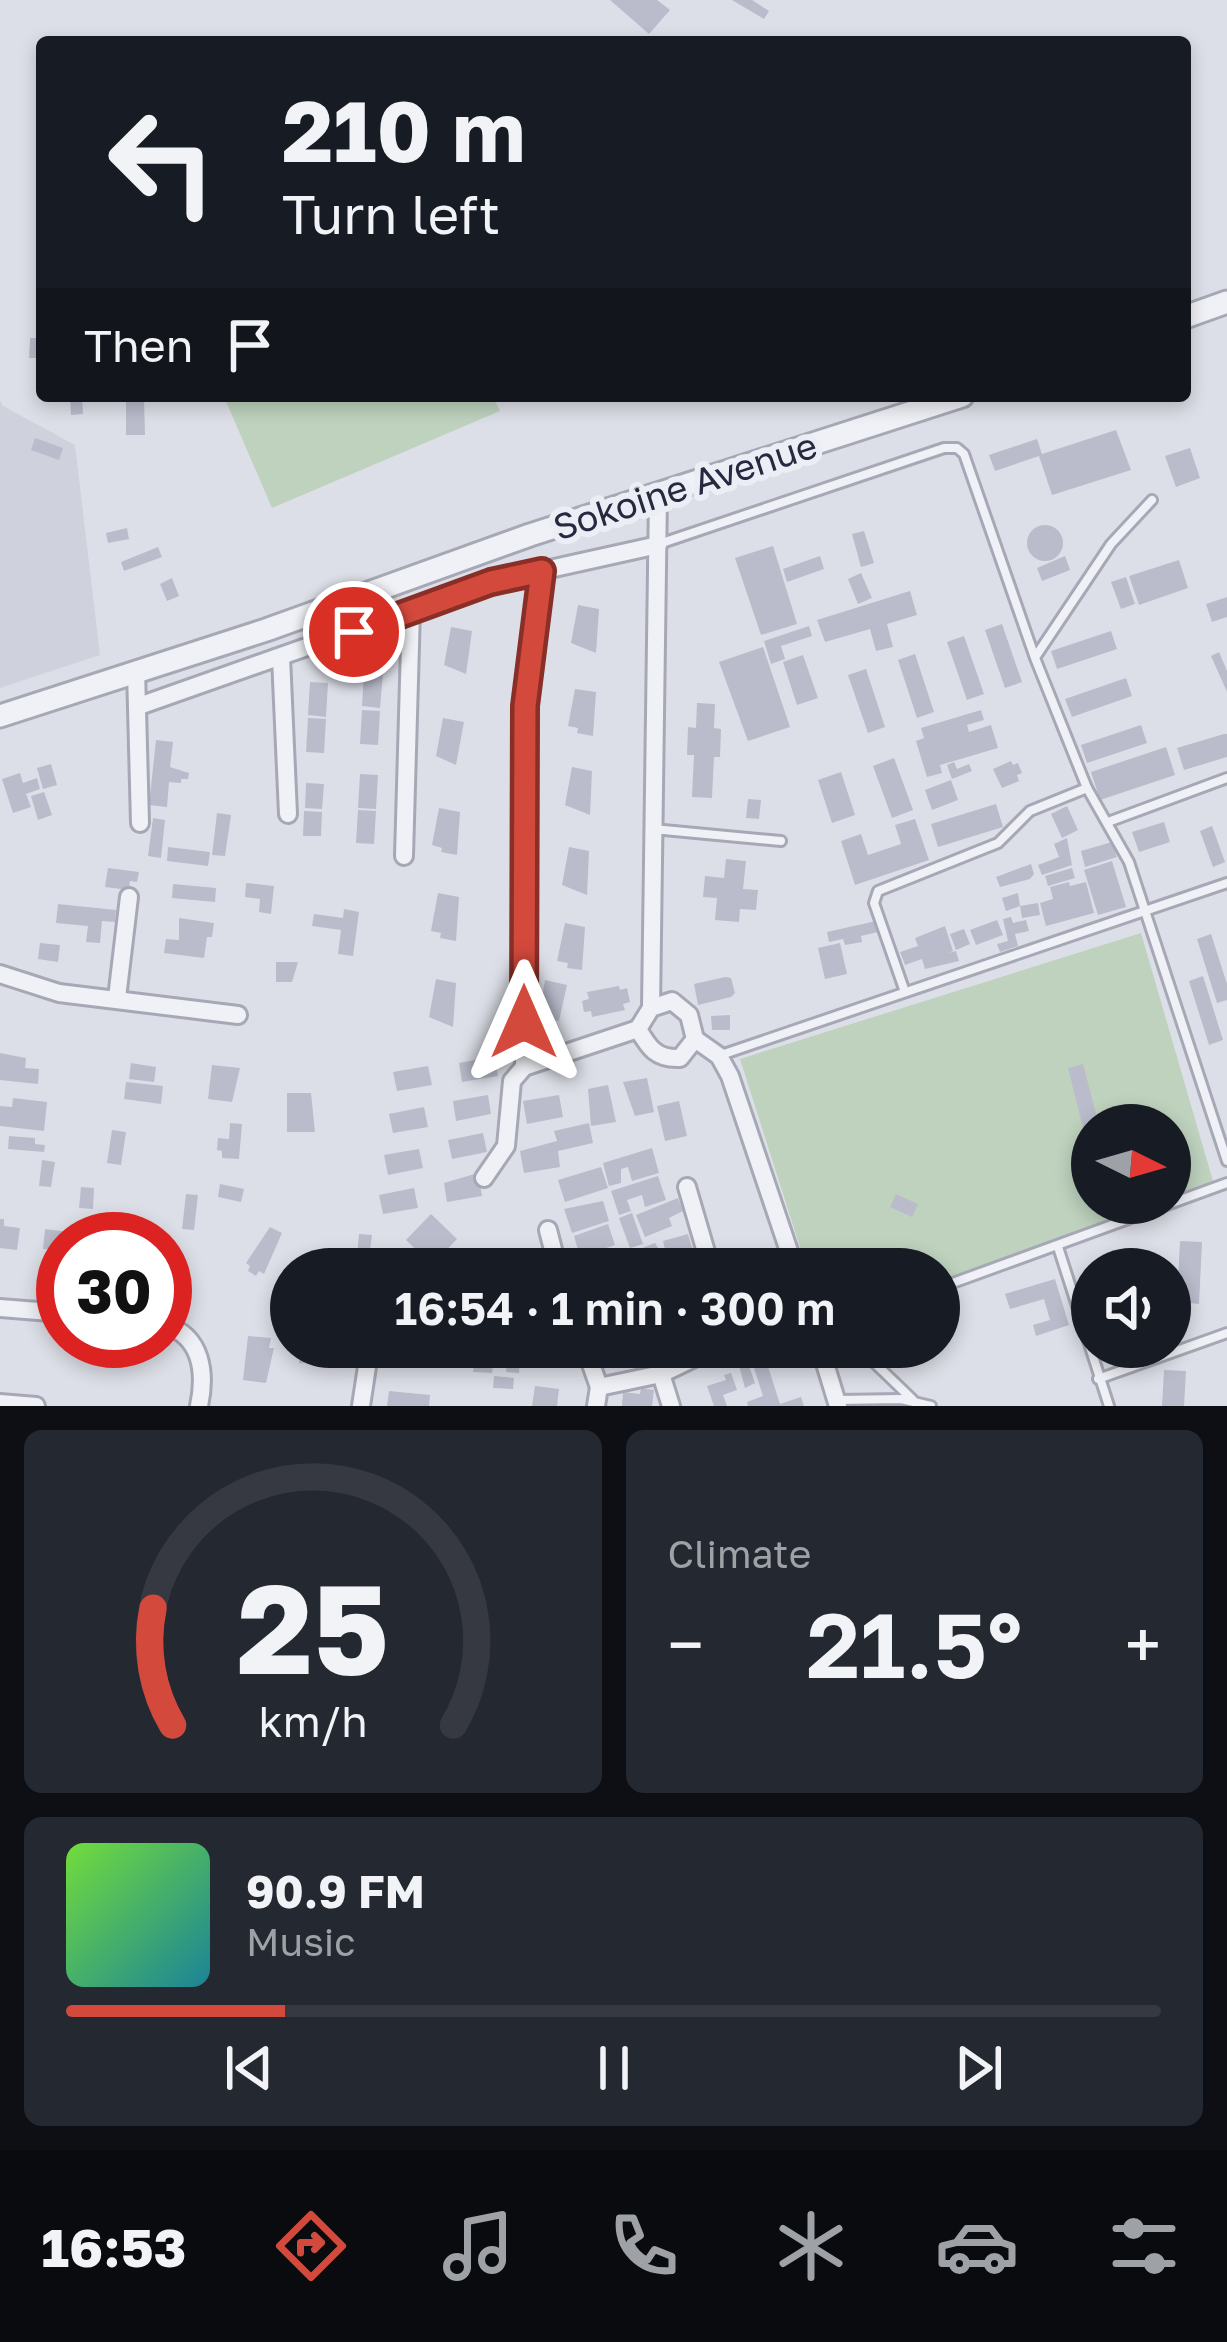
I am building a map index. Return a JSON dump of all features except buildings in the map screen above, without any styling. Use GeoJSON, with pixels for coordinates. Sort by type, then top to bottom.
{"type":"FeatureCollection","features":[{"type":"Feature","properties":{"kind":"street"},"geometry":{"type":"LineString","coordinates":[[1191,315],[1227,302]]}},
{"type":"Feature","properties":{"kind":"street","name":"Sokoine Avenue"},"geometry":{"type":"LineString","coordinates":[[0,716],[944,402]]}},
{"type":"Feature","properties":{"kind":"street"},"geometry":{"type":"LineString","coordinates":[[484,1178],[506,1146],[512,1081],[524,1067],[638,1028],[651,1008],[658,495]]}},
{"type":"Feature","properties":{"kind":"street"},"geometry":{"type":"LineString","coordinates":[[139,706],[491,582],[658,545]]}},
{"type":"Feature","properties":{"kind":"street"},"geometry":{"type":"LineString","coordinates":[[524,1067],[525,706],[542,571]]}},
{"type":"Feature","properties":{"kind":"street"},"geometry":{"type":"LineString","coordinates":[[404,856],[411,610]]}},
{"type":"Feature","properties":{"kind":"street"},"geometry":{"type":"LineString","coordinates":[[281,657],[288,814]]}},
{"type":"Feature","properties":{"kind":"street"},"geometry":{"type":"LineString","coordinates":[[136,670],[140,823]]}},
{"type":"Feature","properties":{"kind":"street"},"geometry":{"type":"LineString","coordinates":[[117,998],[129,897]]}},
{"type":"Feature","properties":{"kind":"street"},"geometry":{"type":"LineString","coordinates":[[651,968],[672,1001],[688,1015],[695,1039],[719,1056],[730,1076],[788,1248]]}},
{"type":"Feature","properties":{"kind":"street"},"geometry":{"type":"LineString","coordinates":[[0,974],[59,993],[238,1015]]}},
{"type":"Feature","properties":{"kind":"street"},"geometry":{"type":"LineString","coordinates":[[651,1008],[672,1001]]}},
{"type":"Feature","properties":{"kind":"street"},"geometry":{"type":"LineString","coordinates":[[638,1028],[649,1048],[669,1058],[680,1058],[695,1039]]}},
{"type":"Feature","properties":{"kind":"street"},"geometry":{"type":"LineString","coordinates":[[687,1186],[705,1248]]}},
{"type":"Feature","properties":{"kind":"street"},"geometry":{"type":"LineString","coordinates":[[548,1230],[553,1248]]}},
{"type":"Feature","properties":{"kind":"street"},"geometry":{"type":"LineString","coordinates":[[0,1308],[36,1310]]}},
{"type":"Feature","properties":{"kind":"street"},"geometry":{"type":"LineString","coordinates":[[192,1342],[199,1355],[199,1406]]}},
{"type":"Feature","properties":{"kind":"street"},"geometry":{"type":"LineString","coordinates":[[361,1406],[367,1368]]}},
{"type":"Feature","properties":{"kind":"street"},"geometry":{"type":"LineString","coordinates":[[597,1396],[673,1368]]}},
{"type":"Feature","properties":{"kind":"street"},"geometry":{"type":"LineString","coordinates":[[826,1368],[837,1403]]}},
{"type":"Feature","properties":{"kind":"street"},"geometry":{"type":"LineString","coordinates":[[661,1374],[671,1406]]}},
{"type":"Feature","properties":{"kind":"street"},"geometry":{"type":"LineString","coordinates":[[0,1403],[35,1406]]}},
{"type":"Feature","properties":{"kind":"lane"},"geometry":{"type":"LineString","coordinates":[[658,545],[875,469],[957,448],[973,475],[1035,658],[1087,788],[1130,862],[1227,1161]]}},
{"type":"Feature","properties":{"kind":"lane"},"geometry":{"type":"LineString","coordinates":[[1035,658],[1111,544],[1152,500]]}},
{"type":"Feature","properties":{"kind":"lane"},"geometry":{"type":"LineString","coordinates":[[1108,822],[1227,778]]}},
{"type":"Feature","properties":{"kind":"lane"},"geometry":{"type":"LineString","coordinates":[[905,992],[874,903],[878,891],[998,844],[1030,812],[1087,788]]}},
{"type":"Feature","properties":{"kind":"lane"},"geometry":{"type":"LineString","coordinates":[[652,829],[782,841]]}},
{"type":"Feature","properties":{"kind":"lane"},"geometry":{"type":"LineString","coordinates":[[719,1056],[1227,883]]}},
{"type":"Feature","properties":{"kind":"lane"},"geometry":{"type":"LineString","coordinates":[[960,1281],[1227,1183]]}},
{"type":"Feature","properties":{"kind":"lane"},"geometry":{"type":"LineString","coordinates":[[1058,1247],[1108,1406]]}},
{"type":"Feature","properties":{"kind":"lane"},"geometry":{"type":"LineString","coordinates":[[1098,1378],[1227,1333]]}},
{"type":"Feature","properties":{"kind":"lane"},"geometry":{"type":"LineString","coordinates":[[880,1368],[914,1400]]}},
{"type":"Feature","properties":{"kind":"lane"},"geometry":{"type":"LineString","coordinates":[[837,1403],[914,1400],[931,1406]]}},
{"type":"Feature","properties":{"kind":"shaded area"},"geometry":{"type":"Polygon","coordinates":[[[0,401],[75,445],[100,655],[0,688],[0,401]]]}},
{"type":"Feature","properties":{"kind":"green space"},"geometry":{"type":"Polygon","coordinates":[[[226,402],[496,402],[500,411],[272,508],[226,402]]]}},
{"type":"Feature","properties":{"kind":"green space"},"geometry":{"type":"Polygon","coordinates":[[[1141,933],[1191,1104],[1071,1104],[1071,1224],[1109,1224],[960,1275],[960,1248],[800,1248],[740,1059],[1141,933]]]}},
{"type":"Feature","properties":{"kind":"green space"},"geometry":{"type":"Polygon","coordinates":[[[1191,1105],[1215,1188],[1191,1196],[1191,1105]]]}},
{"type":"Feature","properties":{"kind":"route"},"geometry":{"type":"LineString","coordinates":[[354,632],[491,582],[542,571],[525,706],[524,1022]]}}]}
